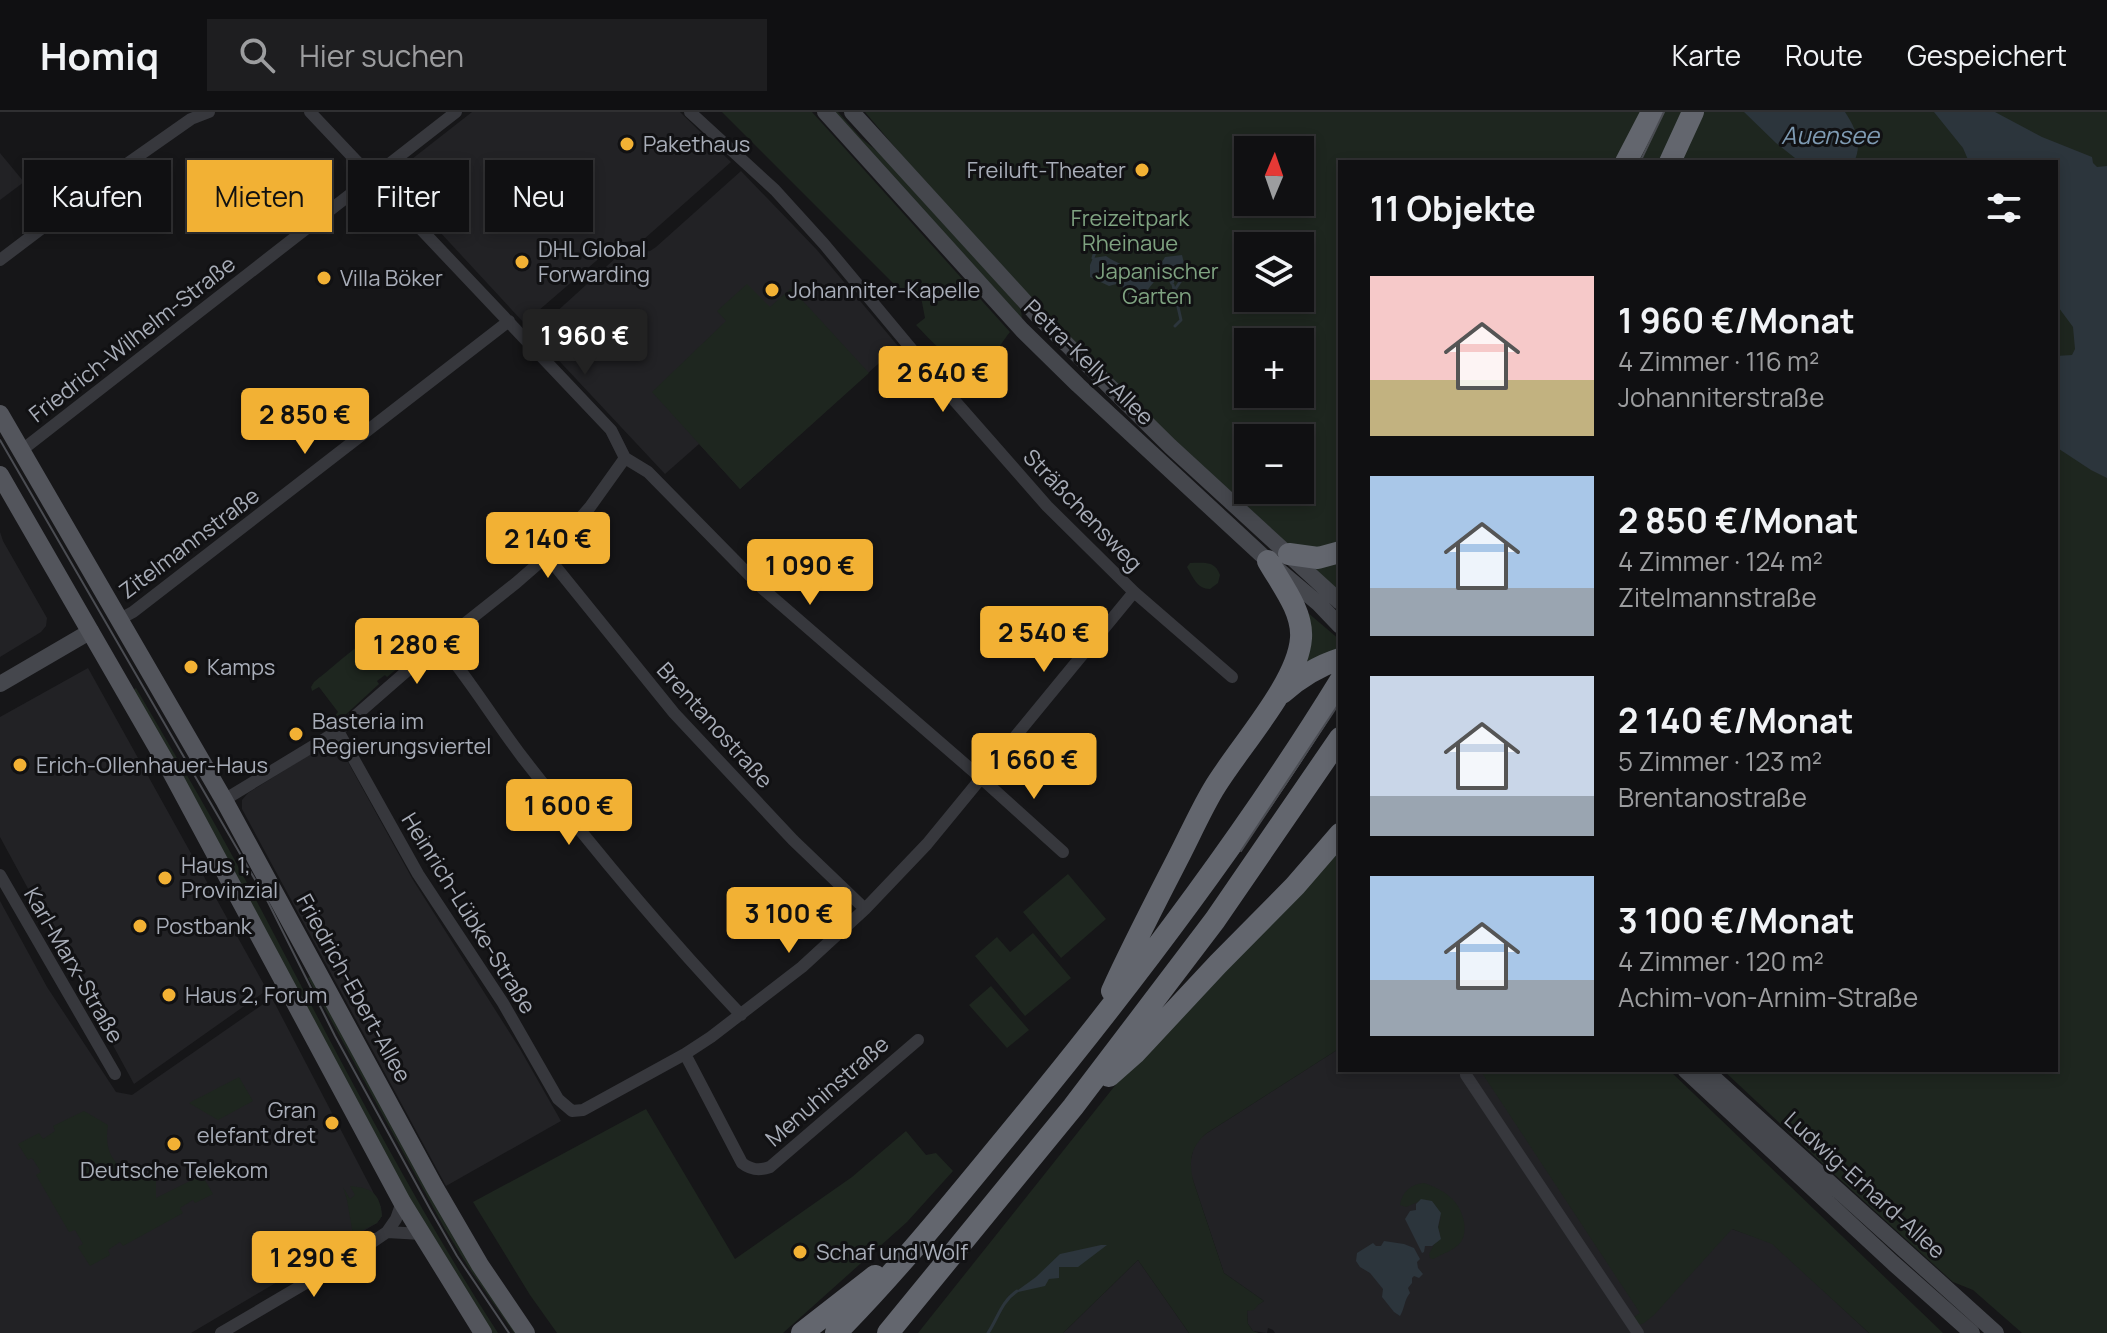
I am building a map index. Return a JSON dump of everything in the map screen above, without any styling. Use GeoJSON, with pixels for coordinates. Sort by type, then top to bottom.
{"type":"FeatureCollection","features":[{"type":"Feature","properties":{"kind":"highway"},"geometry":{"type":"LineString","coordinates":[[1627,160],[1652,112]]}},
{"type":"Feature","properties":{"kind":"highway"},"geometry":{"type":"LineString","coordinates":[[1671,160],[1693,112]]}},
{"type":"Feature","properties":{"kind":"highway"},"geometry":{"type":"LineString","coordinates":[[1095,1029],[1131,949],[1212,791],[1278,696],[1298,655],[1301,626],[1278,558],[1318,558],[1338,553]]}},
{"type":"Feature","properties":{"kind":"highway"},"geometry":{"type":"LineString","coordinates":[[1278,696],[1301,677],[1338,660]]}},
{"type":"Feature","properties":{"kind":"highway"},"geometry":{"type":"LineString","coordinates":[[836,1333],[894,1273],[1095,1029],[1304,740],[1338,684]]}},
{"type":"Feature","properties":{"kind":"highway"},"geometry":{"type":"LineString","coordinates":[[888,1333],[1073,1107],[1215,920],[1338,741]]}},
{"type":"Feature","properties":{"kind":"highway"},"geometry":{"type":"LineString","coordinates":[[1073,1107],[1135,1053],[1295,886],[1338,836]]}},
{"type":"Feature","properties":{"kind":"highway"},"geometry":{"type":"LineString","coordinates":[[802,1333],[926,1235]]}},
{"type":"Feature","properties":{"kind":"highway"},"geometry":{"type":"LineString","coordinates":[[900,1333],[923,1292]]}},
{"type":"Feature","properties":{"kind":"main road","name":"Petra-Kelly-Allee"},"geometry":{"type":"LineString","coordinates":[[825,112],[1022,330],[1078,385],[1278,558],[1338,601]]}},
{"type":"Feature","properties":{"kind":"main road","name":"Petra-Kelly-Allee"},"geometry":{"type":"LineString","coordinates":[[852,112],[1037,315],[1170,446],[1338,624]]}},
{"type":"Feature","properties":{"kind":"main road","name":"Friedrich-Ebert-Allee"},"geometry":{"type":"LineString","coordinates":[[0,414],[224,800],[434,1186],[480,1265],[526,1333]]}},
{"type":"Feature","properties":{"kind":"main road"},"geometry":{"type":"LineString","coordinates":[[0,475],[241,899],[402,1202],[483,1333]]}},
{"type":"Feature","properties":{"kind":"main road"},"geometry":{"type":"LineString","coordinates":[[0,684],[91,631]]}},
{"type":"Feature","properties":{"kind":"main road","name":"Ludwig-Erhard-Allee"},"geometry":{"type":"LineString","coordinates":[[1687,1072],[1972,1333]]}},
{"type":"Feature","properties":{"kind":"main road","name":"Ludwig-Erhard-Allee"},"geometry":{"type":"LineString","coordinates":[[1707,1072],[1996,1333]]}},
{"type":"Feature","properties":{"kind":"street"},"geometry":{"type":"LineString","coordinates":[[0,260],[124,166],[191,119],[209,112]]}},
{"type":"Feature","properties":{"kind":"street"},"geometry":{"type":"LineString","coordinates":[[310,112],[356,160]]}},
{"type":"Feature","properties":{"kind":"street","name":"Friedrich-Wilhelm-Straße"},"geometry":{"type":"LineString","coordinates":[[394,160],[456,112]]}},
{"type":"Feature","properties":{"kind":"street","name":"Sträßchensweg"},"geometry":{"type":"LineString","coordinates":[[690,112],[775,190],[824,244],[1047,506],[1134,592],[1232,677]]}},
{"type":"Feature","properties":{"kind":"street","name":"Friedrich-Wilhelm-Straße"},"geometry":{"type":"LineString","coordinates":[[22,450],[348,196]]}},
{"type":"Feature","properties":{"kind":"street"},"geometry":{"type":"LineString","coordinates":[[424,232],[611,430],[625,458],[648,472],[782,607],[1063,852]]}},
{"type":"Feature","properties":{"kind":"street","name":"Zitelmannstraße"},"geometry":{"type":"LineString","coordinates":[[120,619],[145,603],[509,321]]}},
{"type":"Feature","properties":{"kind":"street"},"geometry":{"type":"LineString","coordinates":[[224,800],[338,731],[547,556],[590,507],[625,458]]}},
{"type":"Feature","properties":{"kind":"street","name":"Brentanostraße"},"geometry":{"type":"LineString","coordinates":[[547,556],[674,713],[793,840],[865,909]]}},
{"type":"Feature","properties":{"kind":"street"},"geometry":{"type":"LineString","coordinates":[[685,1054],[802,967],[865,909],[927,844],[1134,592]]}},
{"type":"Feature","properties":{"kind":"street"},"geometry":{"type":"LineString","coordinates":[[440,644],[579,831],[645,910],[741,1015]]}},
{"type":"Feature","properties":{"kind":"street","name":"Heinrich-Lübke-Straße"},"geometry":{"type":"LineString","coordinates":[[338,731],[418,874],[503,1003],[558,1099],[572,1111],[583,1110],[685,1054]]}},
{"type":"Feature","properties":{"kind":"street","name":"Karl-Marx-Straße"},"geometry":{"type":"LineString","coordinates":[[0,875],[115,1074]]}},
{"type":"Feature","properties":{"kind":"street","name":"Menuhinstraße"},"geometry":{"type":"LineString","coordinates":[[685,1054],[742,1163],[760,1170],[770,1167],[918,1040]]}},
{"type":"Feature","properties":{"kind":"street"},"geometry":{"type":"LineString","coordinates":[[1466,1075],[1638,1333]]}},
{"type":"Feature","properties":{"kind":"street"},"geometry":{"type":"LineString","coordinates":[[221,1333],[387,1232],[402,1202]]}},
{"type":"Feature","properties":{"kind":"street"},"geometry":{"type":"LineString","coordinates":[[387,1232],[422,1234]]}},
{"type":"Feature","properties":{"kind":"shaded area"},"geometry":{"type":"Polygon","coordinates":[[[472,112],[680,112],[731,162],[643,240],[617,243],[524,323],[440,232],[469,232],[469,160],[411,160],[472,112]]]}},
{"type":"Feature","properties":{"kind":"shaded area"},"geometry":{"type":"Polygon","coordinates":[[[0,153],[24,182],[0,200],[0,153]]]}},
{"type":"Feature","properties":{"kind":"shaded area"},"geometry":{"type":"Polygon","coordinates":[[[741,171],[817,250],[898,346],[740,489],[699,444],[665,474],[533,333],[618,256],[650,251],[656,247],[741,171]]]}},
{"type":"Feature","properties":{"kind":"shaded area"},"geometry":{"type":"Polygon","coordinates":[[[0,532],[47,618],[41,632],[0,657],[0,532]]]}},
{"type":"Feature","properties":{"kind":"shaded area","name":"Postbank"},"geometry":{"type":"Polygon","coordinates":[[[88,668],[267,990],[134,1084],[0,837],[0,717],[88,668]]]}},
{"type":"Feature","properties":{"kind":"shaded area"},"geometry":{"type":"Polygon","coordinates":[[[331,741],[338,744],[413,880],[520,1049],[561,1121],[446,1186],[242,809],[242,800],[248,793],[331,741]]]}},
{"type":"Feature","properties":{"kind":"shaded area","name":"Deutsche Telekom"},"geometry":{"type":"Polygon","coordinates":[[[0,901],[47,987],[116,1092],[132,1095],[272,998],[381,1207],[382,1216],[377,1223],[191,1333],[0,1333],[0,901]]]}},
{"type":"Feature","properties":{"kind":"shaded area"},"geometry":{"type":"Polygon","coordinates":[[[1338,1049],[1338,1072],[1590,1072],[1732,1229],[1772,1243],[1869,1333],[1275,1333],[1268,1328],[1267,1333],[1253,1331],[1248,1324],[1247,1311],[1264,1301],[1224,1273],[1189,1168],[1198,1140],[1338,1049]]]}},
{"type":"Feature","properties":{"kind":"shaded area"},"geometry":{"type":"Polygon","coordinates":[[[1138,1260],[1189,1333],[1063,1333],[1138,1260]]]}},
{"type":"Feature","properties":{"kind":"green space"},"geometry":{"type":"Polygon","coordinates":[[[722,112],[812,112],[1010,332],[996,351],[979,362],[968,363],[958,361],[940,349],[916,325],[925,318],[920,292],[898,288],[722,112]]]}},
{"type":"Feature","properties":{"kind":"green space"},"geometry":{"type":"Polygon","coordinates":[[[831,112],[838,112],[861,138],[884,157],[1014,301],[1021,310],[1022,319],[831,112]]]}},
{"type":"Feature","properties":{"kind":"green space","name":"Freizeitpark Rheinaue"},"geometry":{"type":"Polygon","coordinates":[[[865,112],[2107,112],[2107,1333],[2022,1333],[1973,1290],[1953,1282],[1725,1072],[2058,1072],[2058,160],[1338,160],[1338,590],[1244,504],[1314,504],[1314,424],[1234,424],[1234,494],[1062,332],[937,197],[865,112]]]}},
{"type":"Feature","properties":{"kind":"green space"},"geometry":{"type":"Polygon","coordinates":[[[747,284],[770,307],[791,288],[869,373],[740,489],[652,392],[726,321],[717,311],[747,284]]]}},
{"type":"Feature","properties":{"kind":"green space"},"geometry":{"type":"Polygon","coordinates":[[[1190,563],[1208,563],[1215,567],[1220,575],[1218,583],[1210,589],[1202,587],[1187,567],[1190,563]]]}},
{"type":"Feature","properties":{"kind":"green space"},"geometry":{"type":"Polygon","coordinates":[[[1307,612],[1338,638],[1338,651],[1303,666],[1307,612]]]}},
{"type":"Feature","properties":{"kind":"green space"},"geometry":{"type":"Polygon","coordinates":[[[414,621],[432,640],[387,677],[385,675],[377,681],[379,684],[342,718],[335,720],[333,718],[338,712],[319,687],[312,691],[314,682],[374,635],[401,623],[414,621]]]}},
{"type":"Feature","properties":{"kind":"green space"},"geometry":{"type":"Polygon","coordinates":[[[136,688],[225,842],[401,1171],[498,1333],[488,1333],[436,1250],[132,691],[136,688]]]}},
{"type":"Feature","properties":{"kind":"green space"},"geometry":{"type":"Polygon","coordinates":[[[1338,852],[1338,1049],[1207,1133],[1192,1156],[1194,1183],[1224,1273],[1264,1301],[1254,1310],[1247,1311],[1248,1324],[1259,1333],[1189,1333],[1138,1260],[1063,1333],[918,1333],[1125,1073],[1338,852]]]}},
{"type":"Feature","properties":{"kind":"green space"},"geometry":{"type":"Polygon","coordinates":[[[1068,874],[1106,919],[1061,958],[1023,912],[1068,874]]]}},
{"type":"Feature","properties":{"kind":"green space"},"geometry":{"type":"Polygon","coordinates":[[[1033,933],[1071,978],[1025,1016],[975,956],[997,937],[1010,952],[1033,933]]]}},
{"type":"Feature","properties":{"kind":"green space"},"geometry":{"type":"Polygon","coordinates":[[[312,976],[519,1333],[514,1333],[445,1229],[308,978],[312,976]]]}},
{"type":"Feature","properties":{"kind":"green space"},"geometry":{"type":"Polygon","coordinates":[[[991,986],[1029,1030],[1007,1048],[969,1005],[991,986]]]}},
{"type":"Feature","properties":{"kind":"green space"},"geometry":{"type":"Polygon","coordinates":[[[1481,1072],[1671,1072],[1943,1333],[1869,1333],[1772,1244],[1732,1229],[1654,1315],[1639,1325],[1634,1317],[1640,1313],[1481,1072]]]}},
{"type":"Feature","properties":{"kind":"green space"},"geometry":{"type":"Polygon","coordinates":[[[239,1077],[253,1101],[218,1120],[189,1103],[239,1077]]]}},
{"type":"Feature","properties":{"kind":"green space"},"geometry":{"type":"Polygon","coordinates":[[[646,1109],[735,1259],[852,1177],[906,1131],[926,1155],[936,1153],[953,1171],[907,1222],[783,1333],[557,1333],[473,1202],[646,1109]]]}},
{"type":"Feature","properties":{"kind":"green space"},"geometry":{"type":"Polygon","coordinates":[[[84,1111],[108,1125],[108,1148],[117,1164],[134,1173],[156,1175],[156,1198],[202,1175],[213,1194],[195,1203],[193,1200],[180,1208],[183,1213],[123,1246],[120,1242],[108,1250],[110,1255],[90,1266],[78,1247],[83,1244],[75,1230],[69,1232],[36,1175],[41,1172],[32,1158],[28,1160],[18,1144],[39,1133],[43,1139],[55,1131],[53,1126],[84,1111]]]}},
{"type":"Feature","properties":{"kind":"green space"},"geometry":{"type":"Polygon","coordinates":[[[1424,1183],[1455,1202],[1464,1225],[1461,1242],[1433,1259],[1429,1254],[1440,1233],[1441,1217],[1420,1201],[1406,1207],[1400,1205],[1408,1190],[1424,1183]]]}},
{"type":"Feature","properties":{"kind":"green space"},"geometry":{"type":"Polygon","coordinates":[[[350,1186],[374,1193],[382,1216],[377,1223],[353,1235],[343,1187],[350,1199],[355,1195],[350,1186]]]}},
{"type":"Feature","properties":{"kind":"water","name":"Auensee"},"geometry":{"type":"Polygon","coordinates":[[[1744,112],[1845,112],[1857,136],[1858,149],[1855,160],[1797,160],[1744,112]]]}},
{"type":"Feature","properties":{"kind":"water","name":"Auensee"},"geometry":{"type":"Polygon","coordinates":[[[1934,112],[1995,112],[2042,137],[2092,157],[2097,167],[2107,166],[2107,478],[2058,448],[2058,356],[2072,355],[2075,349],[2073,327],[2058,307],[2058,160],[1968,160],[1963,148],[1934,112]]]}},
{"type":"Feature","properties":{"kind":"water"},"geometry":{"type":"Polygon","coordinates":[[[1182,255],[1184,263],[1175,271],[1174,283],[1171,285],[1166,275],[1157,278],[1142,297],[1130,297],[1120,283],[1109,286],[1090,277],[1093,258],[1106,256],[1135,271],[1148,263],[1148,269],[1157,270],[1165,257],[1182,255]]]}},
{"type":"Feature","properties":{"kind":"water"},"geometry":{"type":"Polygon","coordinates":[[[1421,1199],[1432,1201],[1441,1213],[1438,1227],[1441,1239],[1432,1246],[1425,1246],[1422,1253],[1405,1219],[1410,1211],[1416,1210],[1416,1204],[1421,1199]]]}},
{"type":"Feature","properties":{"kind":"water"},"geometry":{"type":"Polygon","coordinates":[[[1384,1241],[1414,1248],[1420,1259],[1418,1268],[1423,1274],[1412,1278],[1408,1288],[1410,1293],[1400,1316],[1382,1297],[1383,1289],[1356,1261],[1357,1253],[1373,1243],[1381,1246],[1384,1241]]]}},
{"type":"Feature","properties":{"kind":"water"},"geometry":{"type":"Polygon","coordinates":[[[1107,1245],[1078,1267],[1059,1267],[1059,1278],[1049,1279],[1045,1286],[1014,1293],[1060,1254],[1107,1245]]]}},
{"type":"Feature","properties":{"kind":"waterway"},"geometry":{"type":"LineString","coordinates":[[1093,258],[1099,240]]}},
{"type":"Feature","properties":{"kind":"waterway"},"geometry":{"type":"LineString","coordinates":[[1174,291],[1184,276],[1184,263]]}},
{"type":"Feature","properties":{"kind":"waterway"},"geometry":{"type":"LineString","coordinates":[[1173,285],[1181,320],[1175,326]]}},
{"type":"Feature","properties":{"kind":"waterway"},"geometry":{"type":"LineString","coordinates":[[988,1333],[1003,1305],[1017,1291]]}},
{"type":"Feature","properties":{"kind":"tram line"},"geometry":{"type":"LineString","coordinates":[[1641,160],[1664,112]]}},
{"type":"Feature","properties":{"kind":"tram line"},"geometry":{"type":"LineString","coordinates":[[0,440],[268,902],[335,1036],[430,1209],[457,1256],[509,1333]]}},
{"type":"Feature","properties":{"kind":"tram line"},"geometry":{"type":"LineString","coordinates":[[1241,851],[1338,705]]}},
{"type":"Feature","properties":{"kind":"place","name":"Pakethaus"},"geometry":{"type":"Point","coordinates":[627,144]}},
{"type":"Feature","properties":{"kind":"place","name":"Freiluft-Theater"},"geometry":{"type":"Point","coordinates":[1142,170]}},
{"type":"Feature","properties":{"kind":"place","name":"DHL Global Forwarding"},"geometry":{"type":"Point","coordinates":[522,262]}},
{"type":"Feature","properties":{"kind":"place","name":"Villa Böker"},"geometry":{"type":"Point","coordinates":[324,278]}},
{"type":"Feature","properties":{"kind":"place","name":"Johanniter-Kapelle"},"geometry":{"type":"Point","coordinates":[772,290]}},
{"type":"Feature","properties":{"kind":"place","name":"Kamps"},"geometry":{"type":"Point","coordinates":[191,667]}},
{"type":"Feature","properties":{"kind":"place","name":"Basteria im Regierungsviertel"},"geometry":{"type":"Point","coordinates":[296,734]}},
{"type":"Feature","properties":{"kind":"place","name":"Erich-Ollenhauer-Haus"},"geometry":{"type":"Point","coordinates":[20,765]}},
{"type":"Feature","properties":{"kind":"place","name":"Haus 1, Provinzial"},"geometry":{"type":"Point","coordinates":[165,878]}},
{"type":"Feature","properties":{"kind":"place","name":"Postbank"},"geometry":{"type":"Point","coordinates":[140,926]}},
{"type":"Feature","properties":{"kind":"place","name":"Haus 2, Forum"},"geometry":{"type":"Point","coordinates":[169,995]}},
{"type":"Feature","properties":{"kind":"place","name":"Gran elefant dret"},"geometry":{"type":"Point","coordinates":[332,1123]}},
{"type":"Feature","properties":{"kind":"place","name":"Deutsche Telekom"},"geometry":{"type":"Point","coordinates":[174,1144]}},
{"type":"Feature","properties":{"kind":"place","name":"Schaf und Wolf"},"geometry":{"type":"Point","coordinates":[800,1252]}},
{"type":"Feature","properties":{"kind":"park label","name":"Japanischer Garten"},"geometry":{"type":"Point","coordinates":[1157,284]}}]}
